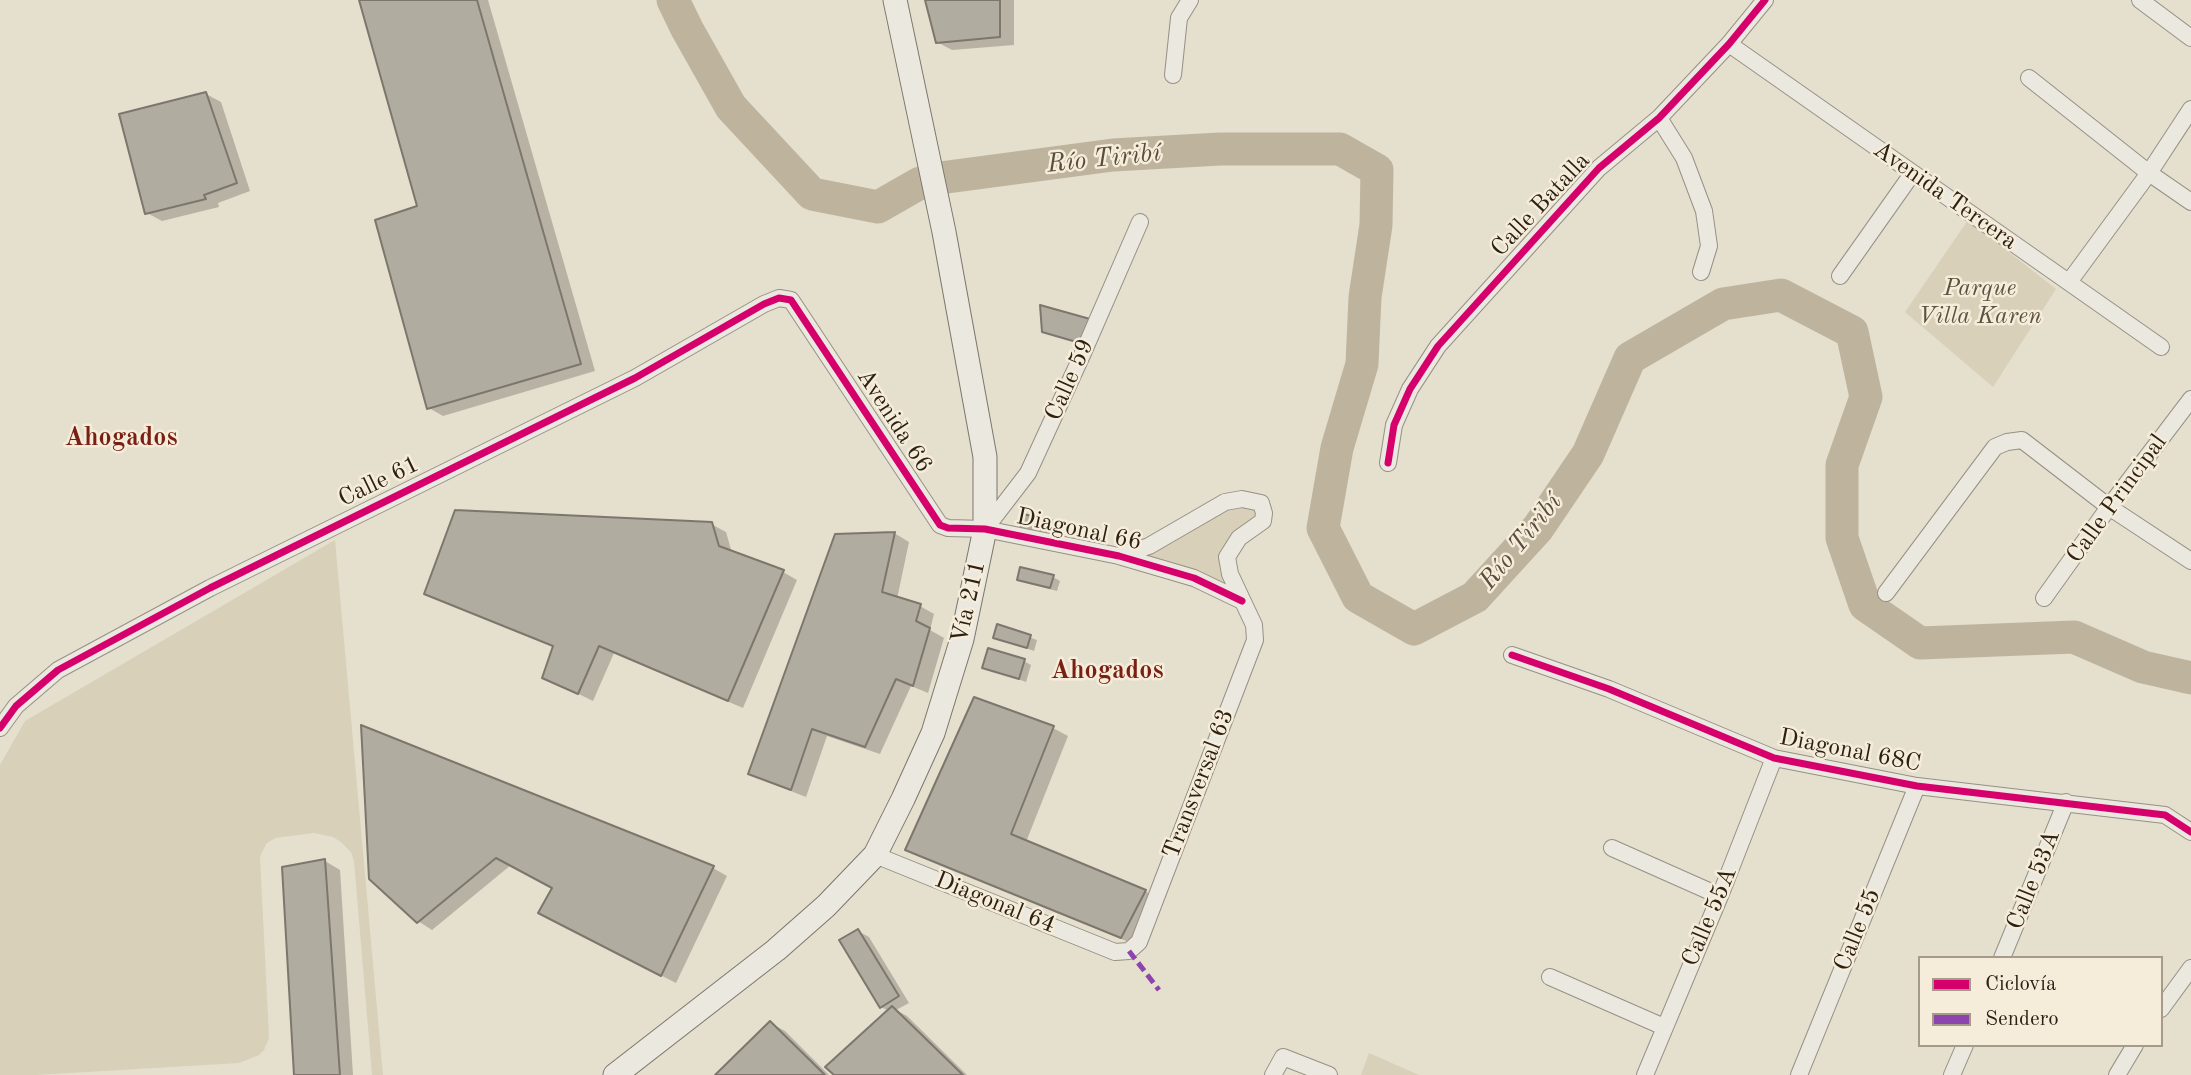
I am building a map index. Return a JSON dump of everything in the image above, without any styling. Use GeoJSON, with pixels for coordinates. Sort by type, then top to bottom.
{"type":"FeatureCollection","features":[{"type":"Feature","properties":{"kind":"main road","name":"Vía 211"},"geometry":{"type":"LineString","coordinates":[[615,1075],[776,950],[826,906],[875,855],[933,733],[962,639],[985,529],[985,457],[944,232],[895,0]]}},
{"type":"Feature","properties":{"kind":"street"},"geometry":{"type":"LineString","coordinates":[[1173,75],[1179,18],[1190,0]]}},
{"type":"Feature","properties":{"kind":"street","name":"Calle Batalla"},"geometry":{"type":"LineString","coordinates":[[1388,463],[1394,425],[1410,389],[1438,346],[1599,168],[1659,118],[1729,44],[1765,0]]}},
{"type":"Feature","properties":{"kind":"street"},"geometry":{"type":"LineString","coordinates":[[2140,0],[2191,38]]}},
{"type":"Feature","properties":{"kind":"street","name":"Avenida Tercera"},"geometry":{"type":"LineString","coordinates":[[1729,44],[2161,347]]}},
{"type":"Feature","properties":{"kind":"street"},"geometry":{"type":"LineString","coordinates":[[2029,78],[2149,173],[2191,202]]}},
{"type":"Feature","properties":{"kind":"street"},"geometry":{"type":"LineString","coordinates":[[2069,282],[2149,173],[2191,109]]}},
{"type":"Feature","properties":{"kind":"street"},"geometry":{"type":"LineString","coordinates":[[1659,118],[1684,158],[1704,211],[1709,246],[1701,272]]}},
{"type":"Feature","properties":{"kind":"street"},"geometry":{"type":"LineString","coordinates":[[1840,276],[1912,174]]}},
{"type":"Feature","properties":{"kind":"street","name":"Calle 59"},"geometry":{"type":"LineString","coordinates":[[985,529],[1028,474],[1140,222]]}},
{"type":"Feature","properties":{"kind":"street","name":"Calle 61"},"geometry":{"type":"LineString","coordinates":[[0,728],[16,706],[58,670],[210,588],[635,378],[773,299],[791,300]]}},
{"type":"Feature","properties":{"kind":"street","name":"Avenida 66"},"geometry":{"type":"LineString","coordinates":[[791,300],[939,523],[948,528],[985,529]]}},
{"type":"Feature","properties":{"kind":"street","name":"Calle Principal"},"geometry":{"type":"LineString","coordinates":[[2044,598],[2191,400]]}},
{"type":"Feature","properties":{"kind":"street"},"geometry":{"type":"LineString","coordinates":[[1886,593],[1995,447],[2022,440],[2109,507],[2191,561]]}},
{"type":"Feature","properties":{"kind":"street","name":"Transversal 63"},"geometry":{"type":"LineString","coordinates":[[1115,952],[1129,951],[1139,942],[1255,640],[1254,625],[1230,574],[1227,557],[1239,538],[1263,520],[1261,503],[1242,499],[1225,502],[1149,546],[1119,556]]}},
{"type":"Feature","properties":{"kind":"street","name":"Diagonal 66"},"geometry":{"type":"LineString","coordinates":[[985,529],[1119,556],[1195,578],[1242,601]]}},
{"type":"Feature","properties":{"kind":"street","name":"Diagonal 68C"},"geometry":{"type":"LineString","coordinates":[[1512,655],[1609,689],[1774,758],[1917,786],[2165,815],[2191,832]]}},
{"type":"Feature","properties":{"kind":"street","name":"Calle 55A"},"geometry":{"type":"LineString","coordinates":[[1645,1075],[1774,758]]}},
{"type":"Feature","properties":{"kind":"street","name":"Calle 55"},"geometry":{"type":"LineString","coordinates":[[1799,1075],[1917,786]]}},
{"type":"Feature","properties":{"kind":"street","name":"Calle 53A"},"geometry":{"type":"LineString","coordinates":[[2003,956],[2066,802]]}},
{"type":"Feature","properties":{"kind":"street"},"geometry":{"type":"LineString","coordinates":[[1612,848],[1720,896]]}},
{"type":"Feature","properties":{"kind":"street","name":"Diagonal 64"},"geometry":{"type":"LineString","coordinates":[[875,855],[1115,952]]}},
{"type":"Feature","properties":{"kind":"street"},"geometry":{"type":"LineString","coordinates":[[2163,1006],[2191,968]]}},
{"type":"Feature","properties":{"kind":"street"},"geometry":{"type":"LineString","coordinates":[[1550,977],[1664,1027]]}},
{"type":"Feature","properties":{"kind":"street"},"geometry":{"type":"LineString","coordinates":[[1952,1075],[1964,1047]]}},
{"type":"Feature","properties":{"kind":"street"},"geometry":{"type":"LineString","coordinates":[[2117,1075],[2134,1047]]}},
{"type":"Feature","properties":{"kind":"street"},"geometry":{"type":"LineString","coordinates":[[1273,1075],[1283,1057],[1329,1075]]}},
{"type":"Feature","properties":{"kind":"green space","name":"Parque Villa Karen"},"geometry":{"type":"Polygon","coordinates":[[[1968,220],[2056,289],[1993,387],[1905,312],[1968,220]]]}},
{"type":"Feature","properties":{"kind":"green space"},"geometry":{"type":"Polygon","coordinates":[[[1244,503],[1260,513],[1236,534],[1228,585],[1140,556],[1227,506],[1244,503]]]}},
{"type":"Feature","properties":{"kind":"green space"},"geometry":{"type":"Polygon","coordinates":[[[335,540],[383,1075],[372,1075],[354,861],[351,852],[341,842],[333,837],[314,833],[275,838],[266,844],[260,857],[269,1038],[259,1055],[239,1063],[0,1075],[0,765],[25,721],[335,540]]]}},
{"type":"Feature","properties":{"kind":"green space"},"geometry":{"type":"Polygon","coordinates":[[[1369,1053],[1419,1075],[1361,1075],[1369,1053]]]}},
{"type":"Feature","properties":{"kind":"building"},"geometry":{"type":"Polygon","coordinates":[[[359,0],[477,0],[581,364],[427,409],[375,220],[417,206],[359,0]]]}},
{"type":"Feature","properties":{"kind":"building"},"geometry":{"type":"Polygon","coordinates":[[[925,0],[1000,0],[1000,37],[936,43],[925,0]]]}},
{"type":"Feature","properties":{"kind":"building"},"geometry":{"type":"Polygon","coordinates":[[[206,92],[237,183],[204,195],[206,199],[145,214],[119,114],[206,92]]]}},
{"type":"Feature","properties":{"kind":"building"},"geometry":{"type":"Polygon","coordinates":[[[1040,305],[1090,319],[1080,343],[1042,332],[1040,305]]]}},
{"type":"Feature","properties":{"kind":"building"},"geometry":{"type":"Polygon","coordinates":[[[455,510],[712,522],[719,546],[784,570],[728,701],[599,646],[578,694],[542,678],[553,646],[424,594],[455,510]]]}},
{"type":"Feature","properties":{"kind":"building"},"geometry":{"type":"Polygon","coordinates":[[[1023,514],[1052,520],[1049,535],[1020,530],[1023,514]]]}},
{"type":"Feature","properties":{"kind":"building"},"geometry":{"type":"Polygon","coordinates":[[[895,532],[882,592],[921,604],[916,621],[930,628],[913,686],[896,679],[865,747],[812,729],[791,790],[748,774],[835,534],[895,532]]]}},
{"type":"Feature","properties":{"kind":"building"},"geometry":{"type":"Polygon","coordinates":[[[1020,567],[1054,575],[1050,588],[1017,580],[1020,567]]]}},
{"type":"Feature","properties":{"kind":"building"},"geometry":{"type":"Polygon","coordinates":[[[997,624],[1031,635],[1027,648],[993,638],[997,624]]]}},
{"type":"Feature","properties":{"kind":"building"},"geometry":{"type":"Polygon","coordinates":[[[988,648],[1025,659],[1019,679],[982,668],[988,648]]]}},
{"type":"Feature","properties":{"kind":"building"},"geometry":{"type":"Polygon","coordinates":[[[974,697],[1054,726],[1011,834],[1146,890],[1121,938],[905,850],[974,697]]]}},
{"type":"Feature","properties":{"kind":"building"},"geometry":{"type":"Polygon","coordinates":[[[361,725],[714,866],[661,976],[538,913],[552,888],[496,858],[417,923],[369,879],[361,725]]]}},
{"type":"Feature","properties":{"kind":"building"},"geometry":{"type":"Polygon","coordinates":[[[325,859],[340,1075],[294,1075],[282,867],[325,859]]]}},
{"type":"Feature","properties":{"kind":"building"},"geometry":{"type":"Polygon","coordinates":[[[858,929],[899,996],[880,1008],[839,940],[858,929]]]}},
{"type":"Feature","properties":{"kind":"building"},"geometry":{"type":"Polygon","coordinates":[[[892,1006],[963,1075],[834,1075],[825,1067],[892,1006]]]}},
{"type":"Feature","properties":{"kind":"building"},"geometry":{"type":"Polygon","coordinates":[[[770,1021],[825,1075],[715,1075],[770,1021]]]}},
{"type":"Feature","properties":{"kind":"waterway","name":"Río Tiribí"},"geometry":{"type":"LineString","coordinates":[[673,0],[731,107],[812,194],[878,207],[920,183]]}},
{"type":"Feature","properties":{"kind":"waterway","name":"Río Tiribí"},"geometry":{"type":"LineString","coordinates":[[940,178],[1113,155],[1220,149],[1340,149],[1377,170],[1376,225],[1365,297],[1362,364],[1337,448],[1323,528],[1358,597],[1414,629],[1475,597],[1538,528],[1588,454],[1630,358],[1723,304],[1781,295],[1852,332],[1866,397],[1842,465],[1842,538],[1865,605],[1920,643],[2074,637],[2143,667],[2191,678]]}},
{"type":"Feature","properties":{"kind":"marked path"},"geometry":{"type":"LineString","coordinates":[[1129,951],[1159,990]]}},
{"type":"Feature","properties":{"kind":"cycle path"},"geometry":{"type":"LineString","coordinates":[[1388,463],[1394,425],[1410,389],[1438,346],[1599,168],[1659,118],[1729,44],[1765,0]]}},
{"type":"Feature","properties":{"kind":"cycle path"},"geometry":{"type":"LineString","coordinates":[[0,728],[16,706],[58,670],[210,588],[635,378],[779,298],[791,300],[940,525],[948,528],[985,529],[1119,556],[1194,578],[1242,601]]}},
{"type":"Feature","properties":{"kind":"cycle path"},"geometry":{"type":"LineString","coordinates":[[1512,655],[1609,689],[1774,758],[1917,786],[2165,815],[2191,832]]}},
{"type":"Feature","properties":{"kind":"district","name":"Ahogados"},"geometry":{"type":"Point","coordinates":[121,438]}},
{"type":"Feature","properties":{"kind":"district","name":"Ahogados"},"geometry":{"type":"Point","coordinates":[1107,671]}}]}
